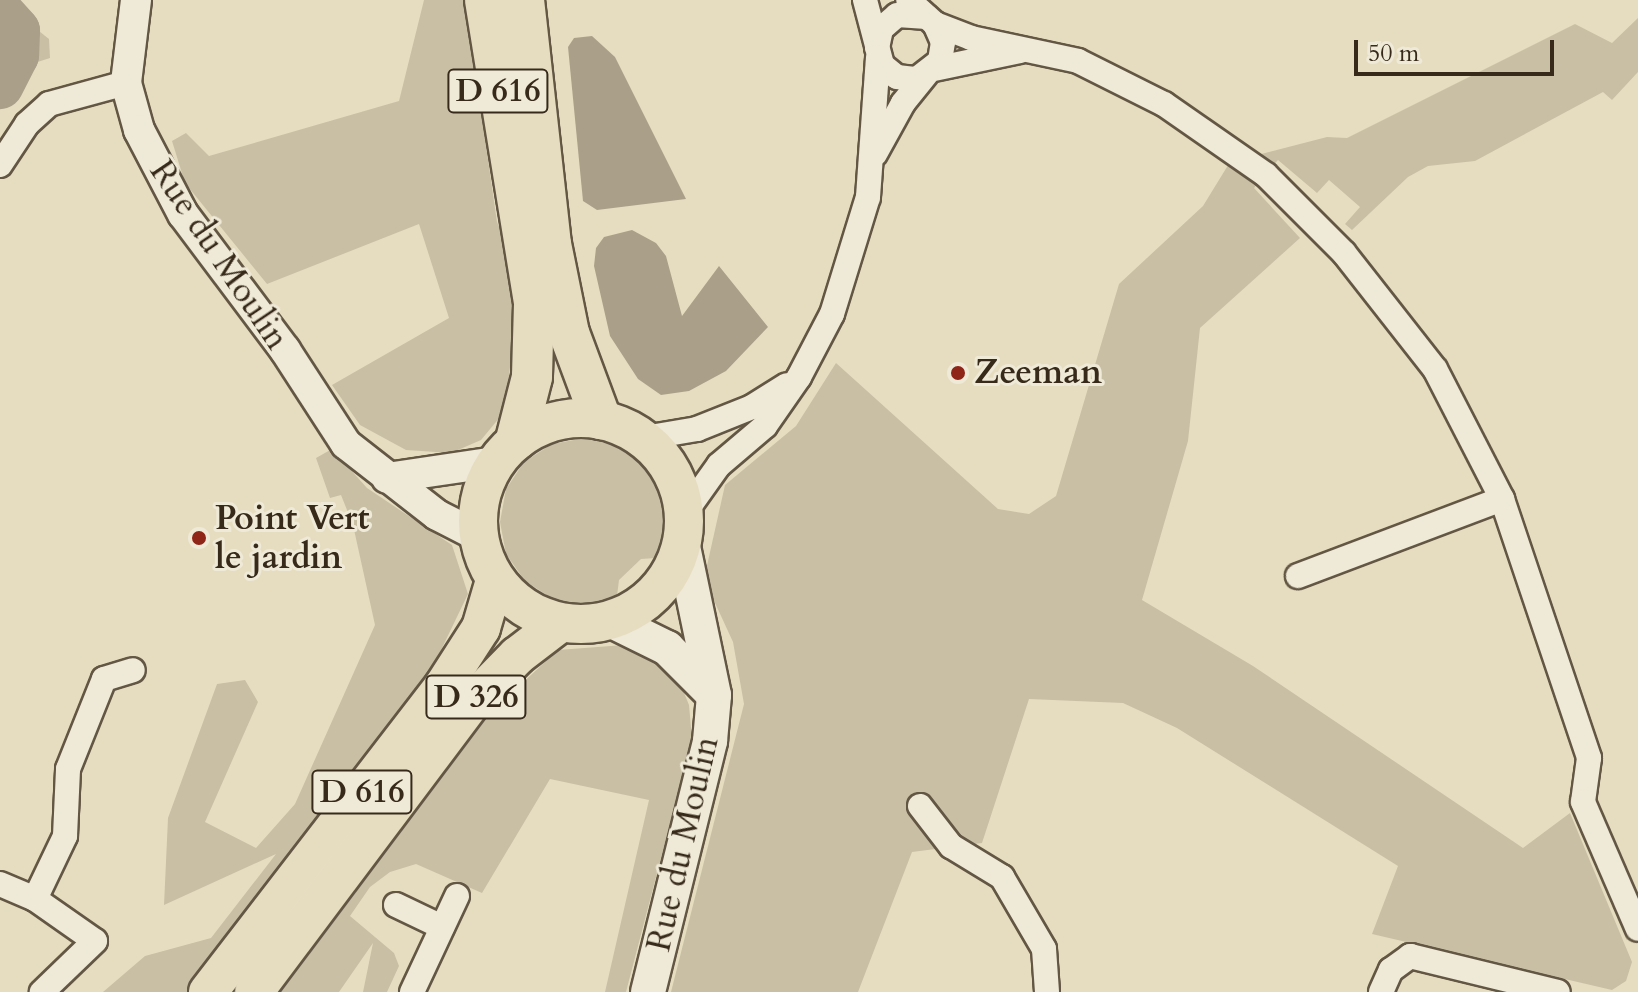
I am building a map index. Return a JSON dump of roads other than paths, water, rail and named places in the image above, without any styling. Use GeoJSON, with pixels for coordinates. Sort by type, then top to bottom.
{"type":"FeatureCollection","features":[{"type":"Feature","properties":{"kind":"highway","name":"D 616"},"geometry":{"type":"LineString","coordinates":[[485,0],[534,304],[532,377],[506,451]]}},
{"type":"Feature","properties":{"kind":"highway","name":"D 616"},"geometry":{"type":"LineString","coordinates":[[524,0],[551,244],[569,333],[601,419]]}},
{"type":"Feature","properties":{"kind":"main road"},"geometry":{"type":"LineString","coordinates":[[571,417],[601,419],[644,438],[664,459],[678,485],[683,528],[671,572],[651,597],[610,620],[560,623],[514,601],[495,580],[478,536],[477,510],[506,451],[542,424],[571,417]]}},
{"type":"Feature","properties":{"kind":"main road","name":"Rue du Moulin"},"geometry":{"type":"LineString","coordinates":[[648,992],[710,741],[714,695],[683,528]]}},
{"type":"Feature","properties":{"kind":"main road","name":"D 616"},"geometry":{"type":"LineString","coordinates":[[208,992],[443,687],[481,628],[495,580]]}},
{"type":"Feature","properties":{"kind":"main road","name":"Rue du Moulin"},"geometry":{"type":"LineString","coordinates":[[610,620],[667,648],[714,695]]}},
{"type":"Feature","properties":{"kind":"main road","name":"D 326"},"geometry":{"type":"LineString","coordinates":[[406,786],[471,703],[517,656],[560,623]]}},
{"type":"Feature","properties":{"kind":"main road","name":"D 616"},"geometry":{"type":"LineString","coordinates":[[254,992],[406,786]]}},
{"type":"Feature","properties":{"kind":"street","name":"Rue du Moulin"},"geometry":{"type":"LineString","coordinates":[[136,0],[126,83],[139,130],[183,214],[285,350],[346,444],[437,515],[478,536]]}},
{"type":"Feature","properties":{"kind":"street"},"geometry":{"type":"LineString","coordinates":[[865,0],[877,52],[897,77],[1034,48]]}},
{"type":"Feature","properties":{"kind":"street"},"geometry":{"type":"LineString","coordinates":[[870,163],[903,103],[930,72],[943,42],[931,20],[908,0]]}},
{"type":"Feature","properties":{"kind":"street"},"geometry":{"type":"LineString","coordinates":[[683,528],[719,465],[765,426],[799,377],[832,314],[868,197],[881,29],[897,15],[931,20],[971,38],[1034,48],[1078,61],[1164,104],[1266,175],[1344,253],[1435,369],[1502,499],[1589,758],[1583,802],[1638,929]]}},
{"type":"Feature","properties":{"kind":"street"},"geometry":{"type":"LineString","coordinates":[[0,165],[27,124],[49,104],[126,83]]}},
{"type":"Feature","properties":{"kind":"street"},"geometry":{"type":"LineString","coordinates":[[644,438],[697,429],[752,407],[799,377]]}},
{"type":"Feature","properties":{"kind":"street"},"geometry":{"type":"LineString","coordinates":[[387,478],[506,451]]}},
{"type":"Feature","properties":{"kind":"street"},"geometry":{"type":"LineString","coordinates":[[1298,576],[1502,499]]}},
{"type":"Feature","properties":{"kind":"street"},"geometry":{"type":"LineString","coordinates":[[35,899],[65,836],[68,769],[104,679],[133,670]]}},
{"type":"Feature","properties":{"kind":"street"},"geometry":{"type":"LineString","coordinates":[[920,806],[951,846],[1002,877],[1044,949],[1047,992]]}},
{"type":"Feature","properties":{"kind":"street"},"geometry":{"type":"LineString","coordinates":[[0,884],[35,899],[95,941],[42,992]]}},
{"type":"Feature","properties":{"kind":"street"},"geometry":{"type":"LineString","coordinates":[[412,992],[457,896]]}},
{"type":"Feature","properties":{"kind":"street"},"geometry":{"type":"LineString","coordinates":[[396,905],[442,927]]}},
{"type":"Feature","properties":{"kind":"street"},"geometry":{"type":"LineString","coordinates":[[1381,992],[1391,970],[1410,956],[1558,992]]}},
{"type":"Feature","properties":{"kind":"waterway"},"geometry":{"type":"LineString","coordinates":[[0,13],[16,31],[15,55],[0,85]]}},
{"type":"Feature","properties":{"kind":"place","name":"Zeeman"},"geometry":{"type":"Point","coordinates":[958,373]}},
{"type":"Feature","properties":{"kind":"place","name":"Point Vert le jardin"},"geometry":{"type":"Point","coordinates":[199,538]}}]}
